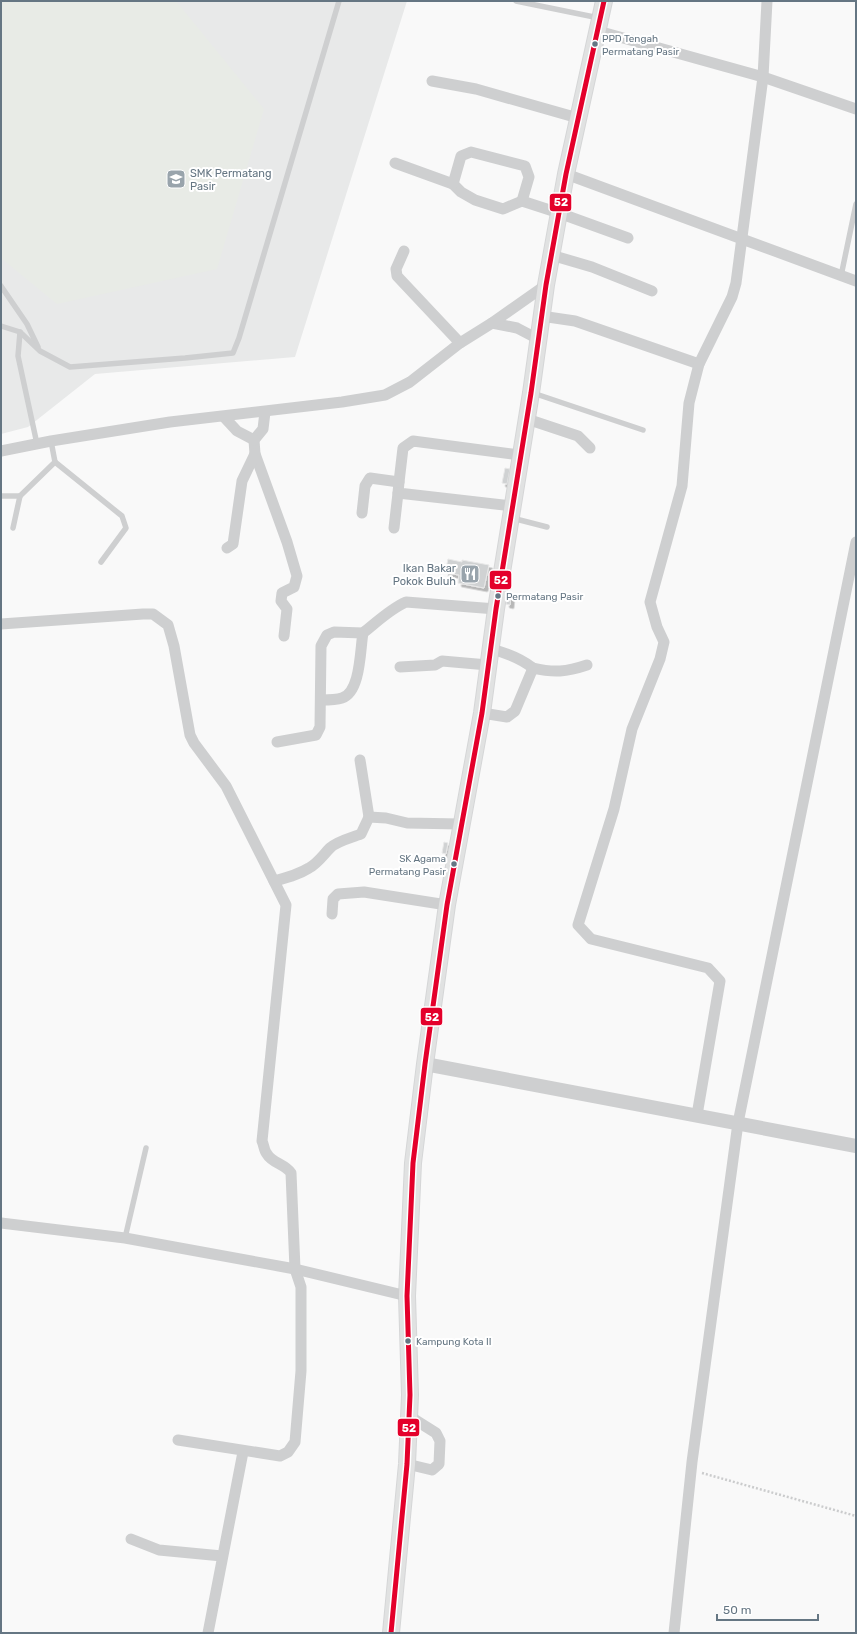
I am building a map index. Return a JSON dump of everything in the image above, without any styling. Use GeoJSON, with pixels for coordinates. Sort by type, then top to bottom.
{"type":"FeatureCollection","features":[{"type":"Feature","properties":{"kind":"main road"},"geometry":{"type":"LineString","coordinates":[[391,1633],[407,1464],[410,1395],[407,1296],[412,1163],[447,905],[460,824],[482,713],[496,609],[531,393],[546,284],[566,174],[604,1]]}},
{"type":"Feature","properties":{"kind":"street"},"geometry":{"type":"LineString","coordinates":[[697,1115],[720,981],[708,968],[592,939],[578,926],[614,809],[632,728],[660,659],[664,642],[657,627],[650,602],[682,486],[689,403],[699,364],[732,297],[736,283],[763,77],[766,1]]}},
{"type":"Feature","properties":{"kind":"street"},"geometry":{"type":"LineString","coordinates":[[599,25],[763,77],[856,109]]}},
{"type":"Feature","properties":{"kind":"street"},"geometry":{"type":"LineString","coordinates":[[432,81],[476,89],[578,118]]}},
{"type":"Feature","properties":{"kind":"street"},"geometry":{"type":"LineString","coordinates":[[453,184],[461,156],[471,152],[525,166],[529,177],[522,201]]}},
{"type":"Feature","properties":{"kind":"street"},"geometry":{"type":"LineString","coordinates":[[395,163],[453,184],[461,192],[475,200],[503,209],[522,201],[628,238]]}},
{"type":"Feature","properties":{"kind":"street"},"geometry":{"type":"LineString","coordinates":[[566,174],[856,281]]}},
{"type":"Feature","properties":{"kind":"street"},"geometry":{"type":"LineString","coordinates":[[404,251],[396,269],[396,276],[460,343]]}},
{"type":"Feature","properties":{"kind":"street"},"geometry":{"type":"LineString","coordinates":[[551,255],[592,267],[652,291]]}},
{"type":"Feature","properties":{"kind":"street"},"geometry":{"type":"LineString","coordinates":[[1,451],[51,441],[170,422],[264,412],[385,395],[410,382],[460,343],[492,324],[546,284]]}},
{"type":"Feature","properties":{"kind":"street"},"geometry":{"type":"LineString","coordinates":[[541,316],[575,321],[699,364]]}},
{"type":"Feature","properties":{"kind":"street"},"geometry":{"type":"LineString","coordinates":[[492,324],[517,328],[538,339]]}},
{"type":"Feature","properties":{"kind":"street"},"geometry":{"type":"LineString","coordinates":[[264,412],[263,429],[254,440],[255,454],[287,542],[297,576],[294,586],[282,593],[281,601],[287,610],[284,636]]}},
{"type":"Feature","properties":{"kind":"street"},"geometry":{"type":"LineString","coordinates":[[224,417],[237,431],[254,440]]}},
{"type":"Feature","properties":{"kind":"street"},"geometry":{"type":"LineString","coordinates":[[527,419],[578,436],[590,448]]}},
{"type":"Feature","properties":{"kind":"street"},"geometry":{"type":"LineString","coordinates":[[394,528],[403,448],[413,441],[520,455]]}},
{"type":"Feature","properties":{"kind":"street"},"geometry":{"type":"LineString","coordinates":[[227,548],[233,544],[242,481],[255,454]]}},
{"type":"Feature","properties":{"kind":"street"},"geometry":{"type":"LineString","coordinates":[[362,513],[365,486],[370,478],[399,488],[512,512]]}},
{"type":"Feature","properties":{"kind":"street"},"geometry":{"type":"LineString","coordinates":[[674,1633],[692,1470],[738,1123],[856,542]]}},
{"type":"Feature","properties":{"kind":"street"},"geometry":{"type":"LineString","coordinates":[[277,742],[316,735],[320,727],[321,646],[327,635],[334,632],[363,633],[394,608],[406,602],[496,609]]}},
{"type":"Feature","properties":{"kind":"street"},"geometry":{"type":"LineString","coordinates":[[1,624],[153,614],[168,625],[174,646],[190,735],[194,743],[226,786],[286,906],[262,1141],[266,1154],[272,1160],[287,1168],[291,1173],[295,1269],[301,1287],[301,1372],[295,1442],[288,1452],[280,1456],[243,1452],[178,1440]]}},
{"type":"Feature","properties":{"kind":"street"},"geometry":{"type":"LineString","coordinates":[[321,700],[343,698],[351,693],[356,681],[363,633]]}},
{"type":"Feature","properties":{"kind":"street"},"geometry":{"type":"LineString","coordinates":[[491,649],[506,652],[523,660],[533,668],[549,671],[567,672],[587,665]]}},
{"type":"Feature","properties":{"kind":"street"},"geometry":{"type":"LineString","coordinates":[[400,667],[435,665],[442,661],[488,665]]}},
{"type":"Feature","properties":{"kind":"street"},"geometry":{"type":"LineString","coordinates":[[482,713],[507,717],[516,711],[533,668]]}},
{"type":"Feature","properties":{"kind":"street"},"geometry":{"type":"LineString","coordinates":[[274,881],[298,874],[311,867],[324,856],[330,848],[361,834],[369,817],[360,760]]}},
{"type":"Feature","properties":{"kind":"street"},"geometry":{"type":"LineString","coordinates":[[369,817],[386,818],[407,823],[460,824]]}},
{"type":"Feature","properties":{"kind":"street"},"geometry":{"type":"LineString","coordinates":[[332,914],[334,899],[338,894],[364,892],[447,905]]}},
{"type":"Feature","properties":{"kind":"street"},"geometry":{"type":"LineString","coordinates":[[425,1064],[856,1146]]}},
{"type":"Feature","properties":{"kind":"street"},"geometry":{"type":"LineString","coordinates":[[1,1223],[125,1238],[295,1269],[407,1296]]}},
{"type":"Feature","properties":{"kind":"street"},"geometry":{"type":"LineString","coordinates":[[407,1464],[432,1470],[439,1464],[440,1441],[436,1433],[409,1416]]}},
{"type":"Feature","properties":{"kind":"street"},"geometry":{"type":"LineString","coordinates":[[208,1633],[243,1452]]}},
{"type":"Feature","properties":{"kind":"street"},"geometry":{"type":"LineString","coordinates":[[131,1539],[159,1550],[222,1556]]}},
{"type":"Feature","properties":{"kind":"lane"},"geometry":{"type":"LineString","coordinates":[[1,326],[20,332],[40,351],[70,367],[233,353],[240,338],[339,1]]}},
{"type":"Feature","properties":{"kind":"lane"},"geometry":{"type":"LineString","coordinates":[[516,1],[599,25]]}},
{"type":"Feature","properties":{"kind":"lane"},"geometry":{"type":"LineString","coordinates":[[841,276],[856,204]]}},
{"type":"Feature","properties":{"kind":"lane"},"geometry":{"type":"LineString","coordinates":[[1,286],[27,324],[40,351]]}},
{"type":"Feature","properties":{"kind":"lane"},"geometry":{"type":"LineString","coordinates":[[20,332],[18,356],[37,444]]}},
{"type":"Feature","properties":{"kind":"lane"},"geometry":{"type":"LineString","coordinates":[[531,393],[643,430]]}},
{"type":"Feature","properties":{"kind":"lane"},"geometry":{"type":"LineString","coordinates":[[51,441],[56,462],[122,516],[126,528],[101,562]]}},
{"type":"Feature","properties":{"kind":"lane"},"geometry":{"type":"LineString","coordinates":[[13,528],[20,496],[56,462]]}},
{"type":"Feature","properties":{"kind":"lane"},"geometry":{"type":"LineString","coordinates":[[1,496],[20,496]]}},
{"type":"Feature","properties":{"kind":"lane"},"geometry":{"type":"LineString","coordinates":[[512,512],[547,527]]}},
{"type":"Feature","properties":{"kind":"lane"},"geometry":{"type":"LineString","coordinates":[[125,1238],[146,1148]]}},
{"type":"Feature","properties":{"kind":"path"},"geometry":{"type":"LineString","coordinates":[[692,1470],[856,1516]]}},
{"type":"Feature","properties":{"kind":"shaded area","name":"SMK Permatang Pasir"},"geometry":{"type":"Polygon","coordinates":[[[1,1],[407,1],[295,357],[95,374],[28,427],[1,434],[1,1]]]}},
{"type":"Feature","properties":{"kind":"shaded area"},"geometry":{"type":"Polygon","coordinates":[[[1,1],[176,1],[264,109],[217,269],[57,304],[1,258],[1,1]]]}},
{"type":"Feature","properties":{"kind":"building"},"geometry":{"type":"Polygon","coordinates":[[[505,468],[510,469],[507,484],[502,483],[505,468]]]}},
{"type":"Feature","properties":{"kind":"building","name":"Ikan Bakar Pokok Buluh"},"geometry":{"type":"Polygon","coordinates":[[[448,559],[489,565],[484,588],[458,583],[459,575],[445,573],[448,559]]]}},
{"type":"Feature","properties":{"kind":"building"},"geometry":{"type":"Polygon","coordinates":[[[507,595],[511,596],[510,605],[506,604],[507,595]]]}},
{"type":"Feature","properties":{"kind":"building"},"geometry":{"type":"Polygon","coordinates":[[[444,842],[448,843],[446,854],[442,853],[444,842]]]}},
{"type":"Feature","properties":{"kind":"transit line","name":"52"},"geometry":{"type":"LineString","coordinates":[[391,1633],[407,1464],[410,1395],[407,1296],[413,1163],[425,1064],[447,905],[482,713],[496,609],[531,393],[546,285],[566,174],[604,1]]}},
{"type":"Feature","properties":{"kind":"place","name":"PPD Tengah Permatang Pasir"},"geometry":{"type":"Point","coordinates":[595,44]}},
{"type":"Feature","properties":{"kind":"place","name":"SMK Permatang Pasir"},"geometry":{"type":"Point","coordinates":[176,179]}},
{"type":"Feature","properties":{"kind":"place","name":"Ikan Bakar Pokok Buluh"},"geometry":{"type":"Point","coordinates":[470,574]}},
{"type":"Feature","properties":{"kind":"place","name":"Permatang Pasir"},"geometry":{"type":"Point","coordinates":[498,596]}},
{"type":"Feature","properties":{"kind":"place","name":"SK Agama Permatang Pasir"},"geometry":{"type":"Point","coordinates":[454,864]}},
{"type":"Feature","properties":{"kind":"place","name":"Kampung Kota II"},"geometry":{"type":"Point","coordinates":[408,1341]}}]}
